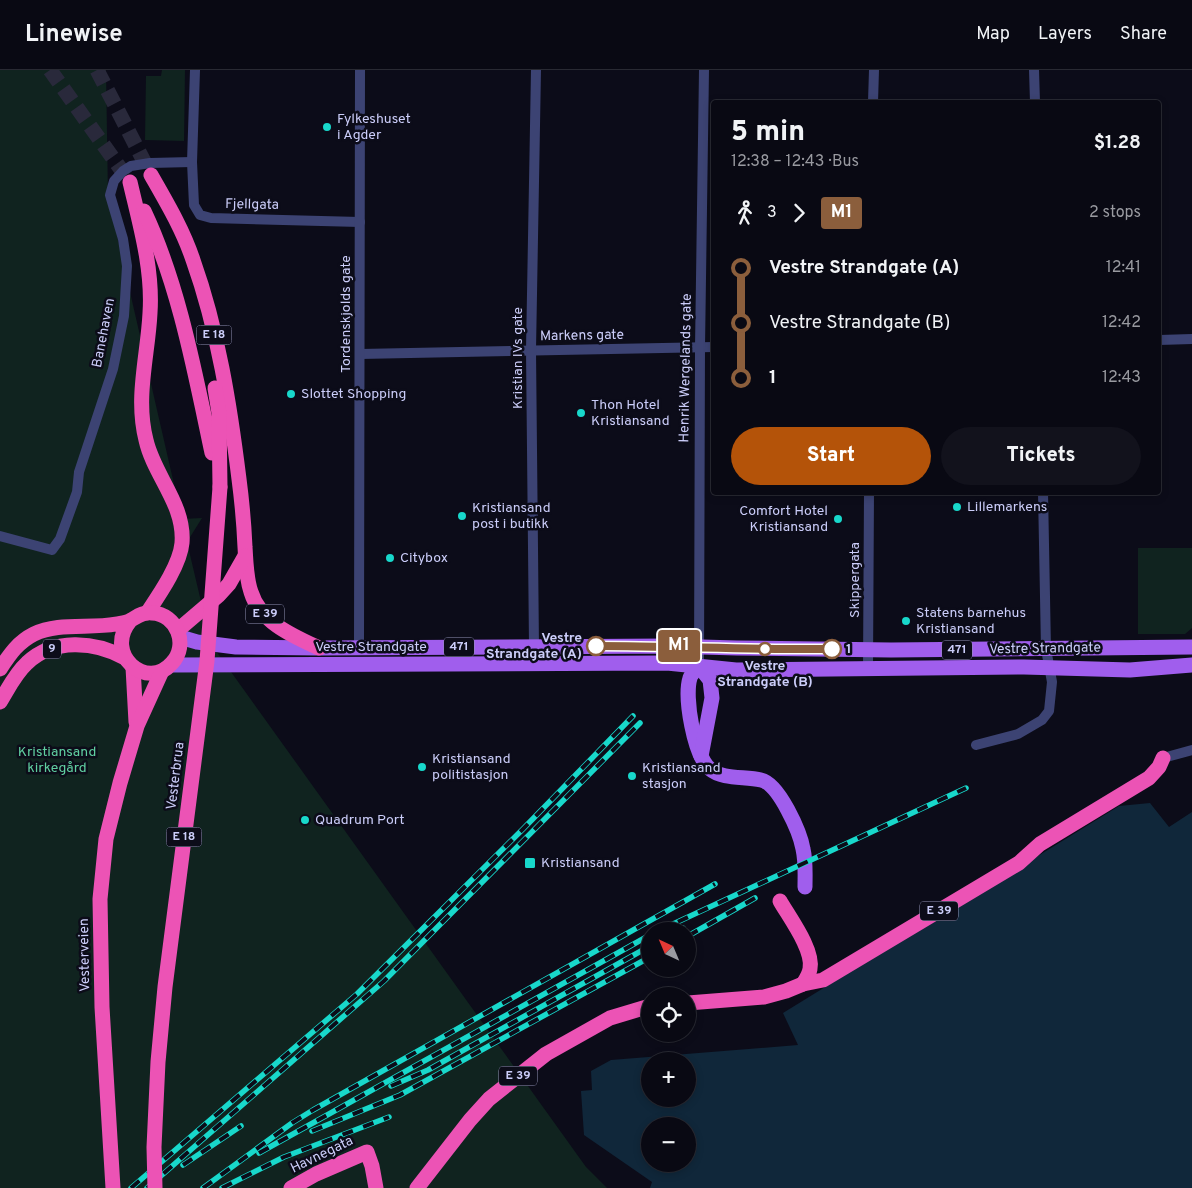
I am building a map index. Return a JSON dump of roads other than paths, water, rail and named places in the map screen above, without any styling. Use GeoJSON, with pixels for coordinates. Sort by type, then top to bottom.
{"type":"FeatureCollection","features":[{"type":"Feature","properties":{"kind":"highway","name":"E 18"},"geometry":{"type":"LineString","coordinates":[[220,487],[219,413],[205,334],[186,265],[151,175],[179,225],[194,261],[212,326],[223,373],[243,506],[246,555]]}},
{"type":"Feature","properties":{"kind":"highway","name":"E 18"},"geometry":{"type":"LineString","coordinates":[[147,613],[170,577],[182,545],[182,527],[177,508],[146,444],[142,424],[141,405],[150,313],[150,278],[130,182],[149,223],[173,292],[189,350],[220,487]]}},
{"type":"Feature","properties":{"kind":"highway","name":"Vesterbrua"},"geometry":{"type":"LineString","coordinates":[[155,1188],[154,1147],[158,1062],[165,987],[207,661],[220,487]]}},
{"type":"Feature","properties":{"kind":"highway"},"geometry":{"type":"LineString","coordinates":[[179,634],[229,584],[246,555]]}},
{"type":"Feature","properties":{"kind":"highway","name":"E 39"},"geometry":{"type":"LineString","coordinates":[[246,555],[251,593],[258,606],[272,622],[288,634],[319,648]]}},
{"type":"Feature","properties":{"kind":"highway"},"geometry":{"type":"LineString","coordinates":[[147,613],[165,616],[175,625],[179,634],[179,652],[166,668],[150,673],[129,663],[122,652],[121,639],[130,621],[147,613]]}},
{"type":"Feature","properties":{"kind":"highway","name":"9"},"geometry":{"type":"LineString","coordinates":[[0,669],[17,646],[36,633],[51,629],[90,627],[130,621]]}},
{"type":"Feature","properties":{"kind":"highway","name":"9"},"geometry":{"type":"LineString","coordinates":[[0,702],[25,665],[46,651],[62,646],[81,645],[109,650],[129,663]]}},
{"type":"Feature","properties":{"kind":"highway","name":"Vesterveien"},"geometry":{"type":"LineString","coordinates":[[129,663],[137,726]]}},
{"type":"Feature","properties":{"kind":"highway","name":"Vesterveien"},"geometry":{"type":"LineString","coordinates":[[112,1188],[102,1007],[100,899],[106,839],[137,726],[166,668]]}},
{"type":"Feature","properties":{"kind":"highway","name":"E 39"},"geometry":{"type":"LineString","coordinates":[[696,1003],[764,997],[803,984],[823,980],[1019,863],[1040,844],[1149,778],[1159,767],[1163,758]]}},
{"type":"Feature","properties":{"kind":"highway"},"geometry":{"type":"LineString","coordinates":[[780,901],[806,946],[810,958],[811,968],[803,984]]}},
{"type":"Feature","properties":{"kind":"highway","name":"E 39"},"geometry":{"type":"LineString","coordinates":[[417,1188],[488,1100],[546,1054],[610,1018],[641,1009]]}},
{"type":"Feature","properties":{"kind":"highway","name":"Havnegata"},"geometry":{"type":"LineString","coordinates":[[291,1188],[316,1174],[367,1152],[376,1188]]}},
{"type":"Feature","properties":{"kind":"main road","name":"Vestre Strandgate"},"geometry":{"type":"LineString","coordinates":[[179,634],[197,642],[236,647],[667,646],[699,648],[1046,649],[1192,647]]}},
{"type":"Feature","properties":{"kind":"main road","name":"Vestre Strandgate"},"geometry":{"type":"LineString","coordinates":[[166,668],[534,663],[667,664],[736,670],[868,668],[1130,670],[1192,666]]}},
{"type":"Feature","properties":{"kind":"main road"},"geometry":{"type":"LineString","coordinates":[[701,756],[712,698],[710,680],[699,666],[690,677],[688,688],[693,737],[701,756],[711,770],[721,775],[764,780],[774,788],[803,847],[805,887]]}},
{"type":"Feature","properties":{"kind":"street","name":"Fjellgata"},"geometry":{"type":"LineString","coordinates":[[195,70],[192,162],[194,205],[200,214],[211,218],[360,222]]}},
{"type":"Feature","properties":{"kind":"street","name":"Tordenskjolds gate"},"geometry":{"type":"LineString","coordinates":[[359,647],[360,70]]}},
{"type":"Feature","properties":{"kind":"street","name":"Kristian IVs gate"},"geometry":{"type":"LineString","coordinates":[[534,647],[531,350],[536,70]]}},
{"type":"Feature","properties":{"kind":"street","name":"Henrik Wergelands gate"},"geometry":{"type":"LineString","coordinates":[[699,666],[700,348],[704,70]]}},
{"type":"Feature","properties":{"kind":"street"},"geometry":{"type":"LineString","coordinates":[[873,100],[874,70]]}},
{"type":"Feature","properties":{"kind":"street"},"geometry":{"type":"LineString","coordinates":[[1034,70],[1035,100]]}},
{"type":"Feature","properties":{"kind":"street","name":"Banehaven"},"geometry":{"type":"LineString","coordinates":[[0,536],[48,550],[54,548],[60,539],[76,492],[78,472],[113,369],[124,316],[127,266],[123,239],[110,195],[114,181],[122,171],[131,166],[150,163],[192,162]]}},
{"type":"Feature","properties":{"kind":"street"},"geometry":{"type":"LineString","coordinates":[[1161,340],[1192,339]]}},
{"type":"Feature","properties":{"kind":"street","name":"Markens gate"},"geometry":{"type":"LineString","coordinates":[[360,354],[711,347]]}},
{"type":"Feature","properties":{"kind":"street","name":"Skippergata"},"geometry":{"type":"LineString","coordinates":[[868,668],[869,495]]}},
{"type":"Feature","properties":{"kind":"street"},"geometry":{"type":"LineString","coordinates":[[976,745],[1018,734],[1042,720],[1049,711],[1051,698],[1050,668],[1046,649],[1044,495]]}},
{"type":"Feature","properties":{"kind":"street"},"geometry":{"type":"LineString","coordinates":[[1163,758],[1192,750]]}},
{"type":"Feature","properties":{"kind":"water"},"geometry":{"type":"Polygon","coordinates":[[[1150,803],[1169,827],[1192,812],[1192,1188],[650,1188],[652,1182],[584,1135],[581,1091],[592,1090],[591,1071],[611,1060],[641,1058],[641,1107],[696,1107],[696,1053],[798,1045],[783,1013],[1119,806],[1150,803]]]}},
{"type":"Feature","properties":{"kind":"tunnel"},"geometry":{"type":"LineString","coordinates":[[50,70],[130,182]]}},
{"type":"Feature","properties":{"kind":"tunnel"},"geometry":{"type":"LineString","coordinates":[[97,70],[151,175]]}},
{"type":"Feature","properties":{"kind":"railway"},"geometry":{"type":"LineString","coordinates":[[131,1188],[357,994],[523,829],[633,716]]}},
{"type":"Feature","properties":{"kind":"railway"},"geometry":{"type":"LineString","coordinates":[[147,1188],[384,981],[640,723]]}},
{"type":"Feature","properties":{"kind":"railway"},"geometry":{"type":"LineString","coordinates":[[677,922],[966,788]]}},
{"type":"Feature","properties":{"kind":"railway"},"geometry":{"type":"LineString","coordinates":[[203,1188],[292,1123],[313,1110],[715,884]]}},
{"type":"Feature","properties":{"kind":"railway"},"geometry":{"type":"LineString","coordinates":[[696,931],[755,898]]}},
{"type":"Feature","properties":{"kind":"railway"},"geometry":{"type":"LineString","coordinates":[[259,1153],[641,940]]}},
{"type":"Feature","properties":{"kind":"railway"},"geometry":{"type":"LineString","coordinates":[[391,1086],[428,1070],[641,951]]}},
{"type":"Feature","properties":{"kind":"railway"},"geometry":{"type":"LineString","coordinates":[[312,1131],[400,1095],[641,962]]}},
{"type":"Feature","properties":{"kind":"railway"},"geometry":{"type":"LineString","coordinates":[[222,1188],[284,1157],[389,1117]]}},
{"type":"Feature","properties":{"kind":"railway"},"geometry":{"type":"LineString","coordinates":[[183,1165],[241,1126]]}},
{"type":"Feature","properties":{"kind":"place","name":"Fylkeshuset i Agder"},"geometry":{"type":"Point","coordinates":[327,127]}},
{"type":"Feature","properties":{"kind":"place","name":"Slottet Shopping"},"geometry":{"type":"Point","coordinates":[291,394]}},
{"type":"Feature","properties":{"kind":"place","name":"Thon Hotel Kristiansand"},"geometry":{"type":"Point","coordinates":[581,413]}},
{"type":"Feature","properties":{"kind":"place","name":"Lillemarkens"},"geometry":{"type":"Point","coordinates":[957,507]}},
{"type":"Feature","properties":{"kind":"place","name":"Kristiansand post i butikk"},"geometry":{"type":"Point","coordinates":[462,516]}},
{"type":"Feature","properties":{"kind":"place","name":"Comfort Hotel Kristiansand"},"geometry":{"type":"Point","coordinates":[838,519]}},
{"type":"Feature","properties":{"kind":"place","name":"Citybox"},"geometry":{"type":"Point","coordinates":[390,558]}},
{"type":"Feature","properties":{"kind":"place","name":"Statens barnehus Kristiansand"},"geometry":{"type":"Point","coordinates":[906,621]}},
{"type":"Feature","properties":{"kind":"place","name":"Vestre Strandgate (A)"},"geometry":{"type":"Point","coordinates":[596,646]}},
{"type":"Feature","properties":{"kind":"place","name":"Vestre Strandgate (B)"},"geometry":{"type":"Point","coordinates":[765,649]}},
{"type":"Feature","properties":{"kind":"place","name":"1"},"geometry":{"type":"Point","coordinates":[832,649]}},
{"type":"Feature","properties":{"kind":"place","name":"Kristiansand politistasjon"},"geometry":{"type":"Point","coordinates":[422,767]}},
{"type":"Feature","properties":{"kind":"place","name":"Kristiansand stasjon"},"geometry":{"type":"Point","coordinates":[632,776]}},
{"type":"Feature","properties":{"kind":"place","name":"Quadrum Port"},"geometry":{"type":"Point","coordinates":[305,820]}},
{"type":"Feature","properties":{"kind":"place","name":"Kristiansand"},"geometry":{"type":"Point","coordinates":[530,863]}},
{"type":"Feature","properties":{"kind":"park label","name":"Kristiansand kirkegård"},"geometry":{"type":"Point","coordinates":[57,760]}}]}
